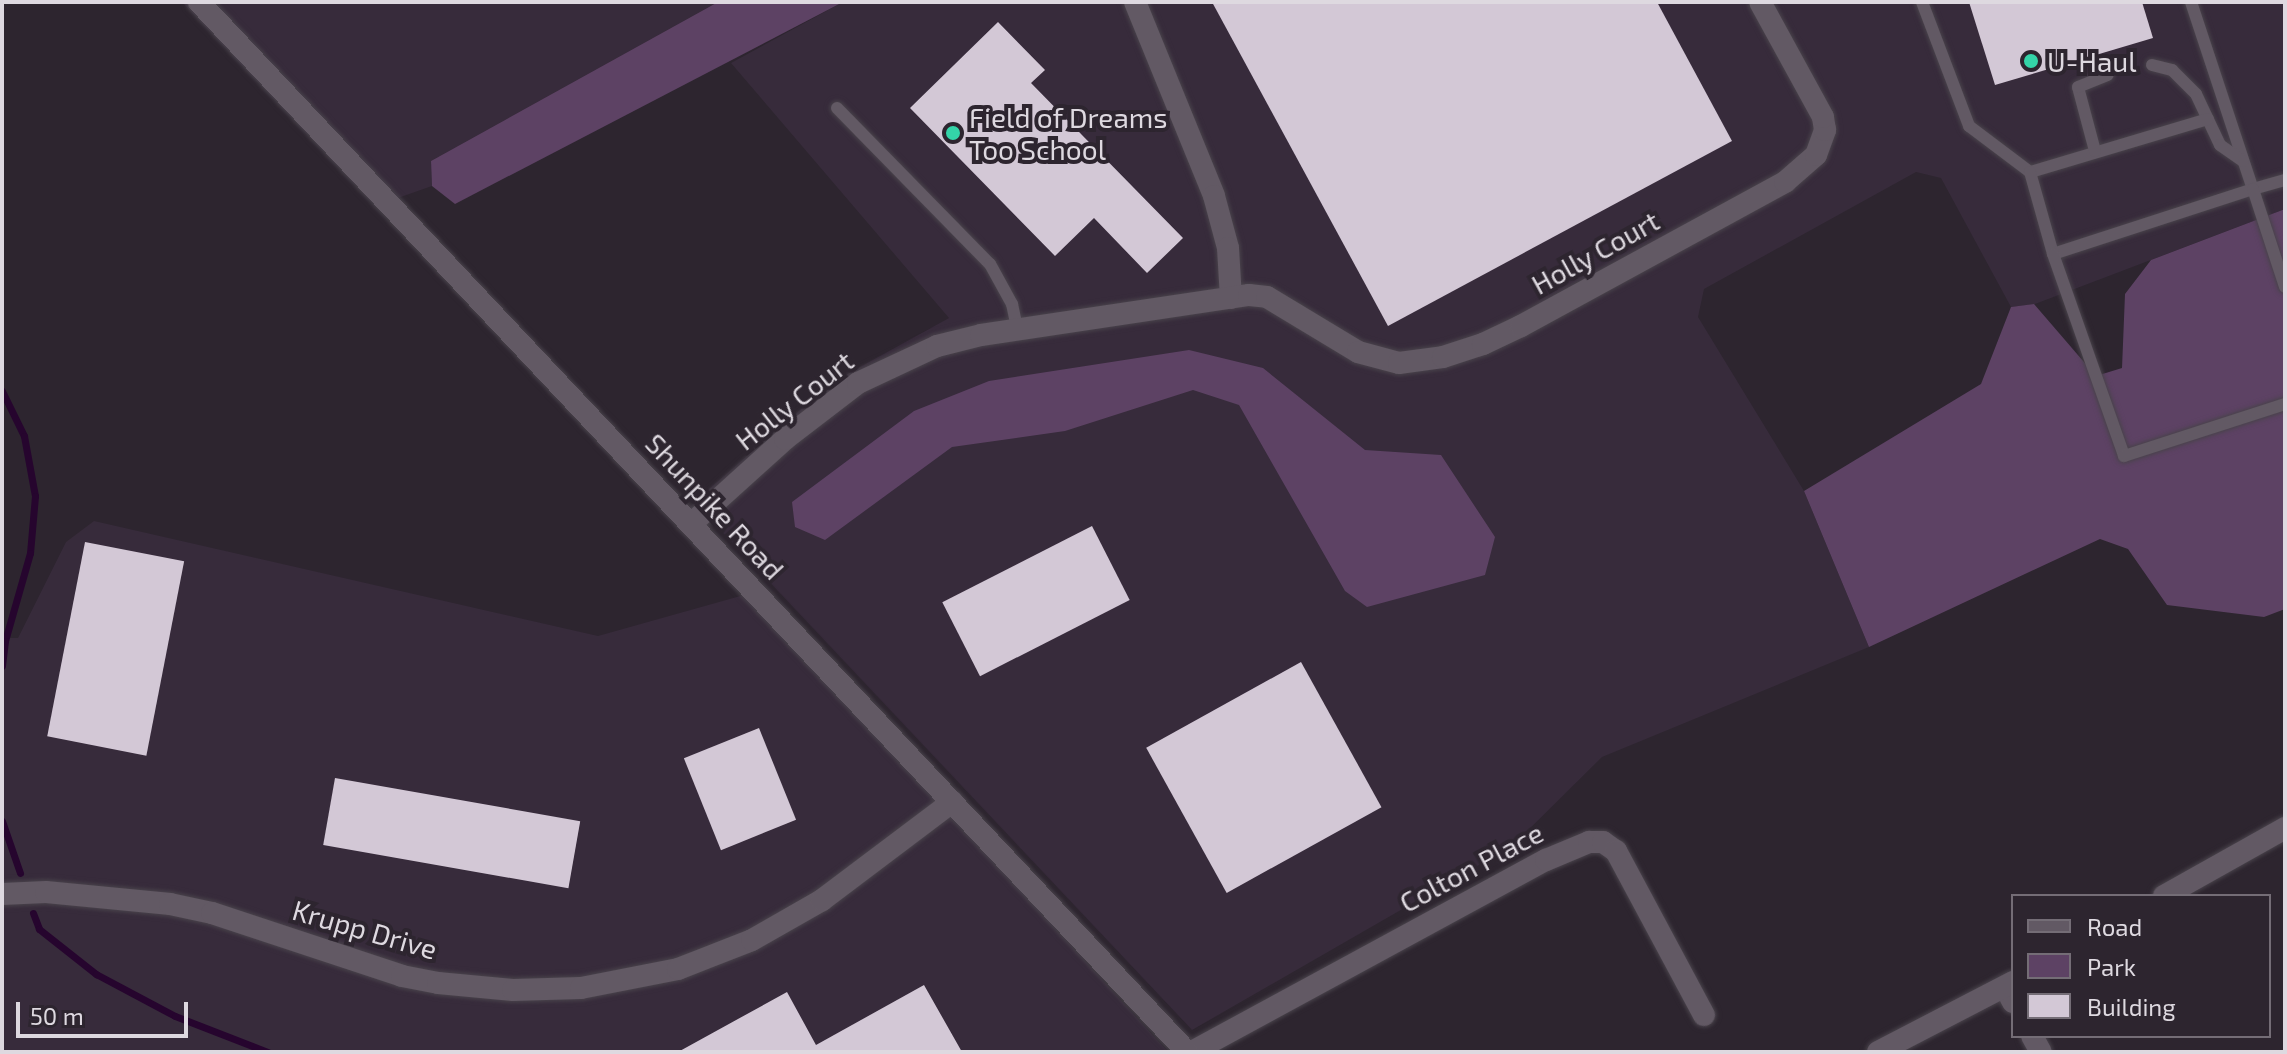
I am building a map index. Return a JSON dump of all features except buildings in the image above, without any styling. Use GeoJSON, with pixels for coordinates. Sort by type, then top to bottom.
{"type":"FeatureCollection","features":[{"type":"Feature","properties":{"kind":"street","name":"Shunpike Road"},"geometry":{"type":"LineString","coordinates":[[199,2],[1190,1052]]}},
{"type":"Feature","properties":{"kind":"street"},"geometry":{"type":"LineString","coordinates":[[1135,2],[1214,196],[1228,248],[1231,298]]}},
{"type":"Feature","properties":{"kind":"street","name":"Holly Court"},"geometry":{"type":"LineString","coordinates":[[691,524],[785,439],[858,383],[937,346],[1017,328],[1231,298],[1267,297],[1358,352],[1399,363],[1418,363],[1483,344],[1521,326],[1785,182],[1816,155],[1825,130],[1823,117],[1760,2]]}},
{"type":"Feature","properties":{"kind":"street","name":"Krupp Drive"},"geometry":{"type":"LineString","coordinates":[[2,894],[46,892],[170,904],[212,913],[402,976],[438,983],[513,990],[581,988],[678,969],[752,940],[822,900],[952,802]]}},
{"type":"Feature","properties":{"kind":"street"},"geometry":{"type":"LineString","coordinates":[[2168,894],[2285,828]]}},
{"type":"Feature","properties":{"kind":"street","name":"Colton Place"},"geometry":{"type":"LineString","coordinates":[[1190,1052],[1546,860],[1589,842],[1603,842],[1616,851],[1704,1015]]}},
{"type":"Feature","properties":{"kind":"street"},"geometry":{"type":"LineString","coordinates":[[1878,1052],[2010,990]]}},
{"type":"Feature","properties":{"kind":"lane"},"geometry":{"type":"LineString","coordinates":[[1922,2],[1969,126],[2030,172],[2053,254],[2124,456],[2285,404]]}},
{"type":"Feature","properties":{"kind":"lane"},"geometry":{"type":"LineString","coordinates":[[2191,2],[2285,287]]}},
{"type":"Feature","properties":{"kind":"lane"},"geometry":{"type":"LineString","coordinates":[[2152,65],[2172,70],[2196,94],[2220,145],[2243,161]]}},
{"type":"Feature","properties":{"kind":"lane"},"geometry":{"type":"LineString","coordinates":[[2095,151],[2078,87],[2108,75]]}},
{"type":"Feature","properties":{"kind":"lane"},"geometry":{"type":"LineString","coordinates":[[837,108],[990,264],[1012,304],[1017,328]]}},
{"type":"Feature","properties":{"kind":"lane"},"geometry":{"type":"LineString","coordinates":[[2030,172],[2208,119]]}},
{"type":"Feature","properties":{"kind":"lane"},"geometry":{"type":"LineString","coordinates":[[2053,254],[2285,180]]}},
{"type":"Feature","properties":{"kind":"shaded area"},"geometry":{"type":"Polygon","coordinates":[[[182,2],[718,2],[431,161],[432,186],[375,206],[182,2]]]}},
{"type":"Feature","properties":{"kind":"shaded area"},"geometry":{"type":"Polygon","coordinates":[[[843,2],[2285,2],[2285,209],[2035,304],[2011,307],[1941,178],[1916,172],[1704,289],[1698,317],[1804,491],[1869,647],[1602,757],[1512,846],[1192,1030],[694,502],[831,383],[949,318],[731,63],[843,2]]]}},
{"type":"Feature","properties":{"kind":"shaded area"},"geometry":{"type":"Polygon","coordinates":[[[94,521],[598,636],[744,595],[900,758],[1168,1052],[2,1052],[2,638],[18,638],[66,542],[94,521]]]}},
{"type":"Feature","properties":{"kind":"green space"},"geometry":{"type":"Polygon","coordinates":[[[718,2],[843,2],[455,204],[432,186],[431,161],[718,2]]]}},
{"type":"Feature","properties":{"kind":"green space"},"geometry":{"type":"Polygon","coordinates":[[[2285,209],[2285,609],[2264,617],[2167,605],[2128,549],[2100,539],[1869,647],[1804,491],[1981,384],[2011,307],[2034,304],[2096,376],[2122,368],[2125,294],[2151,260],[2285,209]]]}},
{"type":"Feature","properties":{"kind":"green space"},"geometry":{"type":"Polygon","coordinates":[[[1189,350],[1263,368],[1365,450],[1441,455],[1495,537],[1485,575],[1367,607],[1345,591],[1239,405],[1193,390],[1065,431],[952,447],[825,540],[795,527],[792,502],[914,411],[989,381],[1189,350]]]}},
{"type":"Feature","properties":{"kind":"waterway"},"geometry":{"type":"LineString","coordinates":[[2,391],[24,436],[35,496],[30,553],[5,641],[2,666]]}},
{"type":"Feature","properties":{"kind":"waterway"},"geometry":{"type":"LineString","coordinates":[[2,821],[20,873]]}},
{"type":"Feature","properties":{"kind":"waterway"},"geometry":{"type":"LineString","coordinates":[[33,913],[39,929],[96,974],[175,1016],[268,1052]]}},
{"type":"Feature","properties":{"kind":"place","name":"U-Haul"},"geometry":{"type":"Point","coordinates":[2031,61]}},
{"type":"Feature","properties":{"kind":"place","name":"Field of Dreams Too School"},"geometry":{"type":"Point","coordinates":[953,133]}}]}
